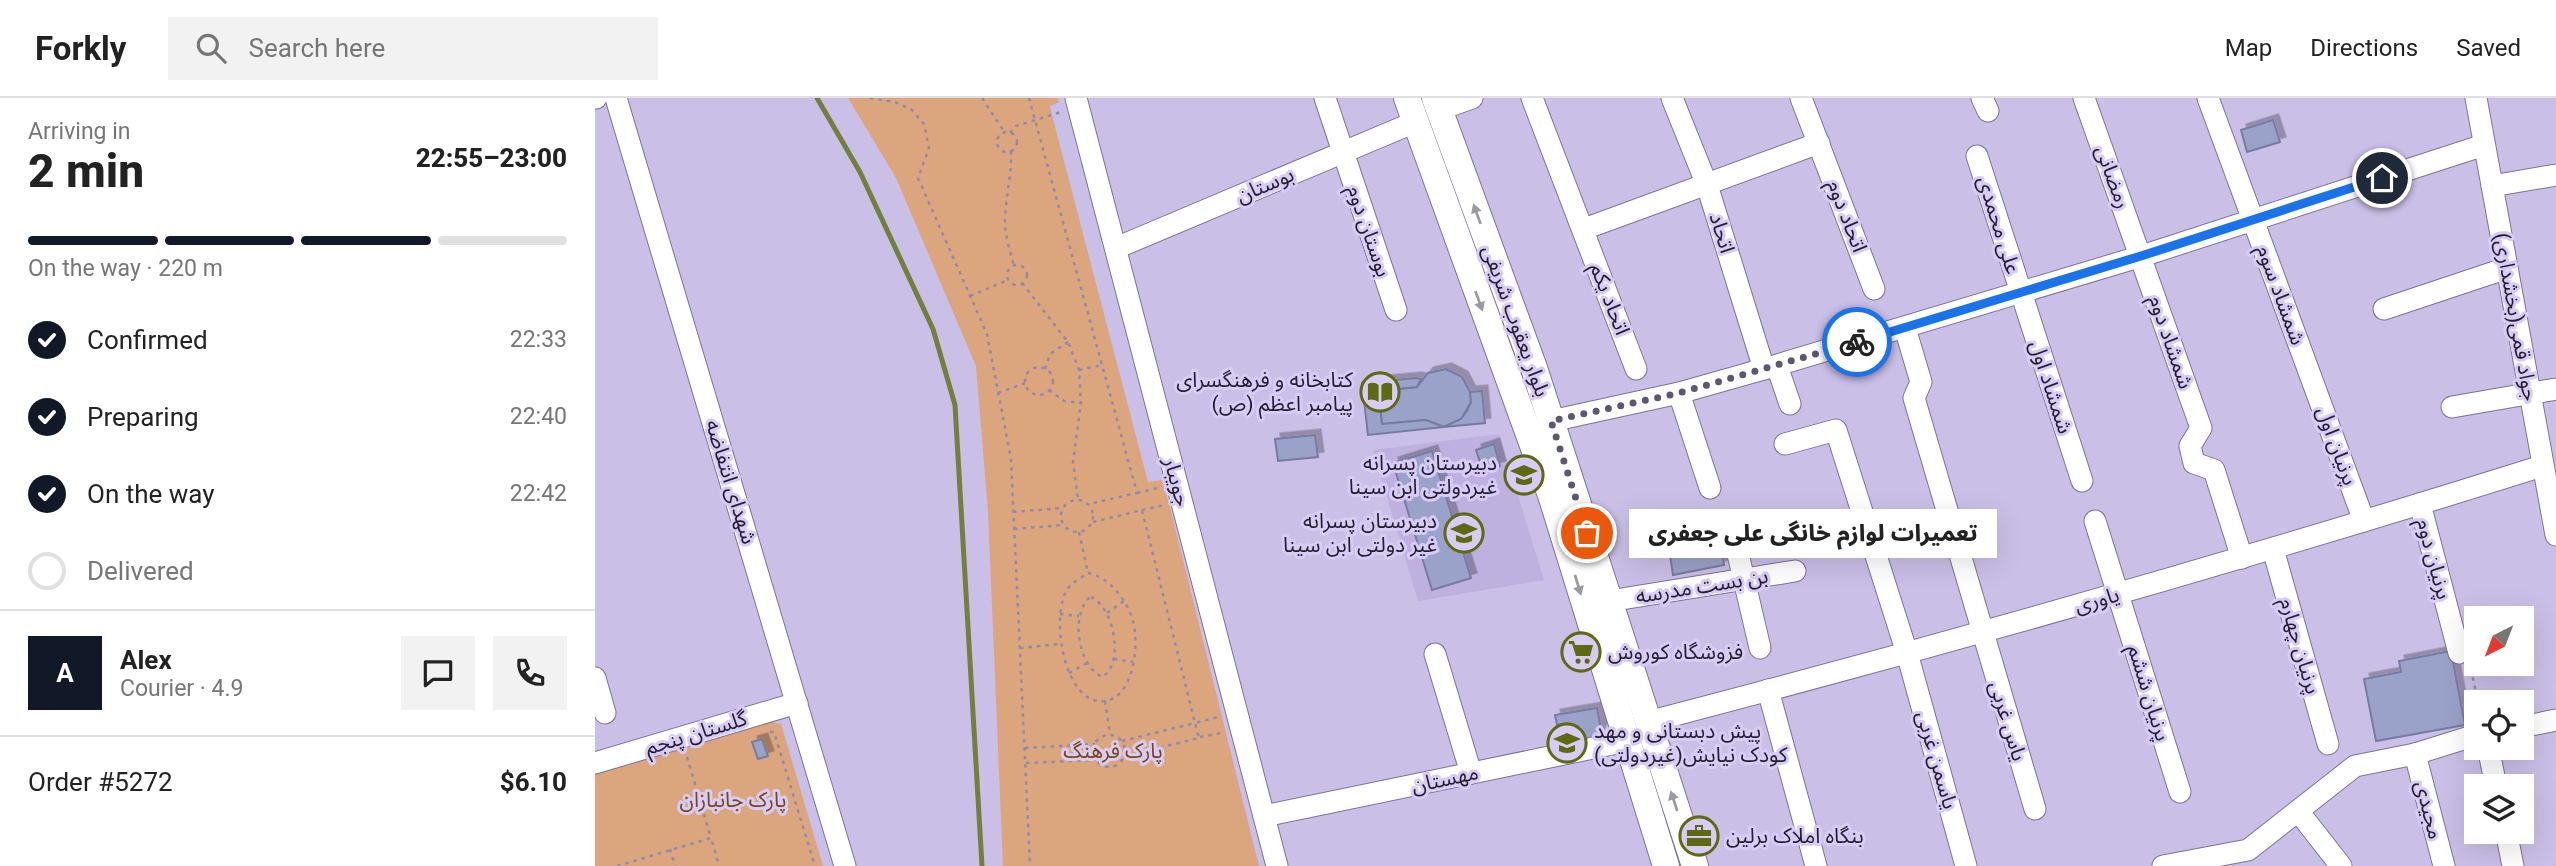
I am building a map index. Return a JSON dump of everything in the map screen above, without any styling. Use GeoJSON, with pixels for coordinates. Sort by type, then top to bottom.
{"type":"FeatureCollection","features":[{"type":"Feature","properties":{"kind":"main road","name":"بلوار یعقوب شریفی"},"geometry":{"type":"LineString","coordinates":[[1424,107],[1534,368],[1695,866]]}},
{"type":"Feature","properties":{"kind":"main road","name":"بلوار یعقوب شریفی"},"geometry":{"type":"LineString","coordinates":[[1424,107],[1525,426],[1551,495],[1666,866]]}},
{"type":"Feature","properties":{"kind":"main road"},"geometry":{"type":"LineString","coordinates":[[1525,426],[1551,421]]}},
{"type":"Feature","properties":{"kind":"main road"},"geometry":{"type":"LineString","coordinates":[[1627,741],[1648,722]]}},
{"type":"Feature","properties":{"kind":"street","name":"شهدای انتفاضه"},"geometry":{"type":"LineString","coordinates":[[616,98],[845,866]]}},
{"type":"Feature","properties":{"kind":"street","name":"جویبار"},"geometry":{"type":"LineString","coordinates":[[1076,98],[1277,866]]}},
{"type":"Feature","properties":{"kind":"street","name":"بوستان دوم"},"geometry":{"type":"LineString","coordinates":[[1325,98],[1396,310]]}},
{"type":"Feature","properties":{"kind":"street","name":"بوستان"},"geometry":{"type":"LineString","coordinates":[[1116,248],[1342,153],[1424,107],[1472,98]]}},
{"type":"Feature","properties":{"kind":"street","name":"اتحاد یکم"},"geometry":{"type":"LineString","coordinates":[[1532,98],[1636,369]]}},
{"type":"Feature","properties":{"kind":"street","name":"اتحاد"},"geometry":{"type":"LineString","coordinates":[[1672,98],[1707,186],[1771,368],[1790,404]]}},
{"type":"Feature","properties":{"kind":"street","name":"اتحاد دوم"},"geometry":{"type":"LineString","coordinates":[[1801,98],[1874,289]]}},
{"type":"Feature","properties":{"kind":"street","name":"رمضانی"},"geometry":{"type":"LineString","coordinates":[[2084,98],[2141,256]]}},
{"type":"Feature","properties":{"kind":"street","name":"شمشاد سوم"},"geometry":{"type":"LineString","coordinates":[[2209,98],[2309,371]]}},
{"type":"Feature","properties":{"kind":"street","name":"جواد قمی(بخشداری)"},"geometry":{"type":"LineString","coordinates":[[2476,98],[2556,535]]}},
{"type":"Feature","properties":{"kind":"street"},"geometry":{"type":"LineString","coordinates":[[1584,229],[1819,144]]}},
{"type":"Feature","properties":{"kind":"street"},"geometry":{"type":"LineString","coordinates":[[1551,421],[1679,393],[1771,368],[2141,256],[2484,145]]}},
{"type":"Feature","properties":{"kind":"street","name":"علی محمدی"},"geometry":{"type":"LineString","coordinates":[[1977,156],[2020,293]]}},
{"type":"Feature","properties":{"kind":"street"},"geometry":{"type":"LineString","coordinates":[[2492,186],[2556,175]]}},
{"type":"Feature","properties":{"kind":"street","name":"شمشاد دوم"},"geometry":{"type":"LineString","coordinates":[[2141,256],[2201,428],[2190,446],[2194,463],[2214,470],[2242,558]]}},
{"type":"Feature","properties":{"kind":"street"},"geometry":{"type":"LineString","coordinates":[[2384,309],[2507,268]]}},
{"type":"Feature","properties":{"kind":"street","name":"شمشاد اول"},"geometry":{"type":"LineString","coordinates":[[2020,293],[2082,481]]}},
{"type":"Feature","properties":{"kind":"street","name":"یاس غربی"},"geometry":{"type":"LineString","coordinates":[[1905,328],[1921,382],[1913,398],[2035,809]]}},
{"type":"Feature","properties":{"kind":"street","name":"پرنیان اول"},"geometry":{"type":"LineString","coordinates":[[2309,371],[2364,522]]}},
{"type":"Feature","properties":{"kind":"street"},"geometry":{"type":"LineString","coordinates":[[2452,407],[2556,389]]}},
{"type":"Feature","properties":{"kind":"street"},"geometry":{"type":"LineString","coordinates":[[1679,393],[1710,488]]}},
{"type":"Feature","properties":{"kind":"street","name":"یاسمن غربی"},"geometry":{"type":"LineString","coordinates":[[1785,444],[1836,430],[1907,653],[1966,866]]}},
{"type":"Feature","properties":{"kind":"street","name":"یاوری"},"geometry":{"type":"LineString","coordinates":[[1648,722],[2118,594],[2364,522],[2542,466]]}},
{"type":"Feature","properties":{"kind":"street","name":"پرنیان دوم"},"geometry":{"type":"LineString","coordinates":[[2420,504],[2459,653]]}},
{"type":"Feature","properties":{"kind":"street","name":"پرنیان ششم"},"geometry":{"type":"LineString","coordinates":[[2095,521],[2180,792]]}},
{"type":"Feature","properties":{"kind":"street"},"geometry":{"type":"LineString","coordinates":[[1691,541],[1719,535],[1734,537],[1760,648]]}},
{"type":"Feature","properties":{"kind":"street","name":"پرنیان چهارم"},"geometry":{"type":"LineString","coordinates":[[2273,549],[2328,744]]}},
{"type":"Feature","properties":{"kind":"street","name":"بن بست مدرسه"},"geometry":{"type":"LineString","coordinates":[[1609,601],[1795,571]]}},
{"type":"Feature","properties":{"kind":"street"},"geometry":{"type":"LineString","coordinates":[[1435,653],[1471,773]]}},
{"type":"Feature","properties":{"kind":"street"},"geometry":{"type":"LineString","coordinates":[[595,678],[605,713]]}},
{"type":"Feature","properties":{"kind":"street"},"geometry":{"type":"LineString","coordinates":[[1768,690],[1816,866]]}},
{"type":"Feature","properties":{"kind":"street","name":"گلستان پنجم"},"geometry":{"type":"LineString","coordinates":[[595,763],[797,703]]}},
{"type":"Feature","properties":{"kind":"street"},"geometry":{"type":"LineString","coordinates":[[2534,725],[2556,720]]}},
{"type":"Feature","properties":{"kind":"street"},"geometry":{"type":"LineString","coordinates":[[2163,866],[2248,850],[2355,766],[2415,754],[2464,739]]}},
{"type":"Feature","properties":{"kind":"street","name":"مهستان"},"geometry":{"type":"LineString","coordinates":[[1264,816],[1627,741]]}},
{"type":"Feature","properties":{"kind":"street","name":"مجیدی"},"geometry":{"type":"LineString","coordinates":[[2415,754],[2444,866]]}},
{"type":"Feature","properties":{"kind":"street"},"geometry":{"type":"LineString","coordinates":[[2298,811],[2341,866]]}},
{"type":"Feature","properties":{"kind":"street"},"geometry":{"type":"LineString","coordinates":[[2509,844],[2513,866]]}},
{"type":"Feature","properties":{"kind":"path"},"geometry":{"type":"LineString","coordinates":[[870,98],[895,102],[912,110],[924,124],[929,148],[918,177],[988,334],[1010,458],[1030,866]]}},
{"type":"Feature","properties":{"kind":"path"},"geometry":{"type":"LineString","coordinates":[[982,98],[1005,133]]}},
{"type":"Feature","properties":{"kind":"path"},"geometry":{"type":"LineString","coordinates":[[1029,98],[1137,493]]}},
{"type":"Feature","properties":{"kind":"path"},"geometry":{"type":"LineString","coordinates":[[1010,133],[1016,127],[1056,113]]}},
{"type":"Feature","properties":{"kind":"path"},"geometry":{"type":"LineString","coordinates":[[1011,151],[1005,152],[998,145],[998,139],[1005,133],[1015,137],[1017,143],[1011,151],[1012,166],[1005,218],[1006,237],[1014,266]]}},
{"type":"Feature","properties":{"kind":"path"},"geometry":{"type":"LineString","coordinates":[[1014,266],[1025,270],[1026,278],[1022,283],[1013,284],[1008,280],[1008,272],[1014,266]]}},
{"type":"Feature","properties":{"kind":"path"},"geometry":{"type":"LineString","coordinates":[[970,296],[1008,280]]}},
{"type":"Feature","properties":{"kind":"path"},"geometry":{"type":"LineString","coordinates":[[1022,283],[1068,342],[1079,370],[1081,403],[1073,462],[1078,500]]}},
{"type":"Feature","properties":{"kind":"path"},"geometry":{"type":"LineString","coordinates":[[1045,369],[1050,354],[1068,342]]}},
{"type":"Feature","properties":{"kind":"path"},"geometry":{"type":"LineString","coordinates":[[1079,370],[1102,365]]}},
{"type":"Feature","properties":{"kind":"path"},"geometry":{"type":"LineString","coordinates":[[1033,368],[1045,369],[1052,381],[1049,390],[1037,394],[1029,391],[1025,383],[1026,374],[1033,368]]}},
{"type":"Feature","properties":{"kind":"path"},"geometry":{"type":"LineString","coordinates":[[998,393],[1025,383]]}},
{"type":"Feature","properties":{"kind":"path"},"geometry":{"type":"LineString","coordinates":[[1049,390],[1064,401],[1081,403]]}},
{"type":"Feature","properties":{"kind":"path"},"geometry":{"type":"LineString","coordinates":[[1013,512],[1063,508],[1078,500],[1089,504],[1159,488]]}},
{"type":"Feature","properties":{"kind":"path"},"geometry":{"type":"LineString","coordinates":[[1063,508],[1061,517],[1064,525],[1071,531],[1079,532],[1093,522],[1175,502]]}},
{"type":"Feature","properties":{"kind":"path"},"geometry":{"type":"LineString","coordinates":[[1089,504],[1093,512],[1093,522]]}},
{"type":"Feature","properties":{"kind":"path"},"geometry":{"type":"LineString","coordinates":[[1142,510],[1199,738]]}},
{"type":"Feature","properties":{"kind":"path"},"geometry":{"type":"LineString","coordinates":[[1014,529],[1064,525]]}},
{"type":"Feature","properties":{"kind":"path"},"geometry":{"type":"LineString","coordinates":[[1079,532],[1088,573]]}},
{"type":"Feature","properties":{"kind":"path"},"geometry":{"type":"LineString","coordinates":[[1088,573],[1105,578],[1124,601],[1135,631],[1133,662],[1128,680],[1119,694],[1105,701],[1091,699],[1078,687],[1069,673],[1060,644],[1060,614],[1066,591],[1088,573]]}},
{"type":"Feature","properties":{"kind":"path"},"geometry":{"type":"LineString","coordinates":[[1091,597],[1107,612],[1114,635],[1114,659],[1107,675],[1102,677],[1087,663],[1081,645],[1080,616],[1086,600],[1091,597]]}},
{"type":"Feature","properties":{"kind":"path"},"geometry":{"type":"LineString","coordinates":[[1107,612],[1124,601]]}},
{"type":"Feature","properties":{"kind":"path"},"geometry":{"type":"LineString","coordinates":[[1060,614],[1080,616]]}},
{"type":"Feature","properties":{"kind":"path"},"geometry":{"type":"LineString","coordinates":[[1020,648],[1060,644]]}},
{"type":"Feature","properties":{"kind":"path"},"geometry":{"type":"LineString","coordinates":[[2459,653],[2469,659],[2475,690]]}},
{"type":"Feature","properties":{"kind":"path"},"geometry":{"type":"LineString","coordinates":[[1114,659],[1133,662]]}},
{"type":"Feature","properties":{"kind":"path"},"geometry":{"type":"LineString","coordinates":[[1069,673],[1087,663]]}},
{"type":"Feature","properties":{"kind":"path"},"geometry":{"type":"LineString","coordinates":[[1105,701],[1110,735]]}},
{"type":"Feature","properties":{"kind":"path"},"geometry":{"type":"LineString","coordinates":[[1228,715],[1122,741],[1110,735],[1101,737],[1095,744],[1094,755],[1104,766],[1114,766],[1125,756],[1231,730]]}},
{"type":"Feature","properties":{"kind":"path"},"geometry":{"type":"LineString","coordinates":[[761,730],[774,732],[815,866]]}},
{"type":"Feature","properties":{"kind":"path"},"geometry":{"type":"LineString","coordinates":[[681,737],[719,866]]}},
{"type":"Feature","properties":{"kind":"path"},"geometry":{"type":"LineString","coordinates":[[1122,741],[1125,756]]}},
{"type":"Feature","properties":{"kind":"path"},"geometry":{"type":"LineString","coordinates":[[1025,748],[1095,744]]}},
{"type":"Feature","properties":{"kind":"path"},"geometry":{"type":"LineString","coordinates":[[1025,763],[1096,760]]}},
{"type":"Feature","properties":{"kind":"path"},"geometry":{"type":"LineString","coordinates":[[617,866],[711,838]]}},
{"type":"Feature","properties":{"kind":"path"},"geometry":{"type":"LineString","coordinates":[[670,849],[675,866]]}},
{"type":"Feature","properties":{"kind":"shaded area","name":"دبیرستان پسرانه غیر دولتی ابن سینا"},"geometry":{"type":"Polygon","coordinates":[[[1499,434],[1544,580],[1418,601],[1373,450],[1499,434]]]}},
{"type":"Feature","properties":{"kind":"green space","name":"پارک فرهنگ"},"geometry":{"type":"Polygon","coordinates":[[[848,98],[1058,98],[1059,102],[1050,106],[1053,119],[1148,482],[1162,480],[1170,507],[1259,866],[1003,866],[988,511],[976,366],[896,178],[848,98]]]}},
{"type":"Feature","properties":{"kind":"green space","name":"پارک جانبازان"},"geometry":{"type":"Polygon","coordinates":[[[767,721],[781,724],[823,866],[595,866],[595,772],[767,721]]]}},
{"type":"Feature","properties":{"kind":"building"},"geometry":{"type":"Polygon","coordinates":[[[2273,120],[2280,142],[2247,152],[2241,130],[2273,120]]]}},
{"type":"Feature","properties":{"kind":"building"},"geometry":{"type":"Polygon","coordinates":[[[1446,369],[1462,377],[1470,392],[1471,402],[1461,419],[1444,427],[1426,420],[1382,424],[1378,391],[1417,387],[1428,373],[1446,369]]]}},
{"type":"Feature","properties":{"kind":"building"},"geometry":{"type":"Polygon","coordinates":[[[1421,379],[1417,387],[1378,391],[1382,424],[1426,420],[1444,427],[1368,435],[1362,383],[1421,379]]]}},
{"type":"Feature","properties":{"kind":"building"},"geometry":{"type":"Polygon","coordinates":[[[1482,391],[1485,423],[1444,427],[1461,419],[1467,411],[1471,402],[1470,392],[1482,391]]]}},
{"type":"Feature","properties":{"kind":"building"},"geometry":{"type":"Polygon","coordinates":[[[1315,435],[1318,457],[1278,461],[1275,439],[1315,435]]]}},
{"type":"Feature","properties":{"kind":"building"},"geometry":{"type":"Polygon","coordinates":[[[1494,444],[1500,466],[1483,471],[1476,450],[1494,444]]]}},
{"type":"Feature","properties":{"kind":"building","name":"دبیرستان پسرانه غیر دولتی ابن سینا"},"geometry":{"type":"Polygon","coordinates":[[[1432,451],[1471,578],[1432,590],[1393,463],[1432,451]]]}},
{"type":"Feature","properties":{"kind":"building"},"geometry":{"type":"Polygon","coordinates":[[[1674,527],[1679,549],[1669,552],[1664,529],[1674,527]]]}},
{"type":"Feature","properties":{"kind":"building"},"geometry":{"type":"Polygon","coordinates":[[[1721,545],[1724,565],[1673,575],[1670,555],[1721,545]]]}},
{"type":"Feature","properties":{"kind":"building"},"geometry":{"type":"Polygon","coordinates":[[[2451,651],[2464,725],[2376,741],[2364,679],[2401,672],[2399,661],[2451,651]]]}},
{"type":"Feature","properties":{"kind":"building"},"geometry":{"type":"Polygon","coordinates":[[[1597,708],[1601,729],[1596,741],[1562,749],[1555,715],[1597,708]]]}},
{"type":"Feature","properties":{"kind":"building"},"geometry":{"type":"Polygon","coordinates":[[[762,739],[768,756],[758,759],[752,742],[762,739]]]}},
{"type":"Feature","properties":{"kind":"waterway"},"geometry":{"type":"LineString","coordinates":[[817,98],[860,172],[933,329],[955,405],[982,866]]}},
{"type":"Feature","properties":{"kind":"way so far"},"geometry":{"type":"LineString","coordinates":[[1587,533],[1551,421],[1679,393],[1857,342]]}},
{"type":"Feature","properties":{"kind":"place","name":"کتابخانه و فرهنگسرای پیامبر اعظم (ص)"},"geometry":{"type":"Point","coordinates":[1380,392]}},
{"type":"Feature","properties":{"kind":"place","name":"دبیرستان پسرانه غیردولتی ابن سینا"},"geometry":{"type":"Point","coordinates":[1524,475]}},
{"type":"Feature","properties":{"kind":"place","name":"دبیرستان پسرانه غیر دولتی ابن سینا"},"geometry":{"type":"Point","coordinates":[1464,533]}},
{"type":"Feature","properties":{"kind":"place","name":"تعمیرات لوازم خانگی علی جعفری"},"geometry":{"type":"Point","coordinates":[1587,533]}},
{"type":"Feature","properties":{"kind":"place","name":"فزوشگاه کوروش"},"geometry":{"type":"Point","coordinates":[1581,652]}},
{"type":"Feature","properties":{"kind":"place","name":"پیش دبستانی و مهد کودک نیایش(غیردولتی)"},"geometry":{"type":"Point","coordinates":[1567,743]}},
{"type":"Feature","properties":{"kind":"place","name":"بنگاه املاک برلین"},"geometry":{"type":"Point","coordinates":[1699,836]}},
{"type":"Feature","properties":{"kind":"route"},"geometry":{"type":"LineString","coordinates":[[1857,342],[2141,256],[2382,178]]}}]}
